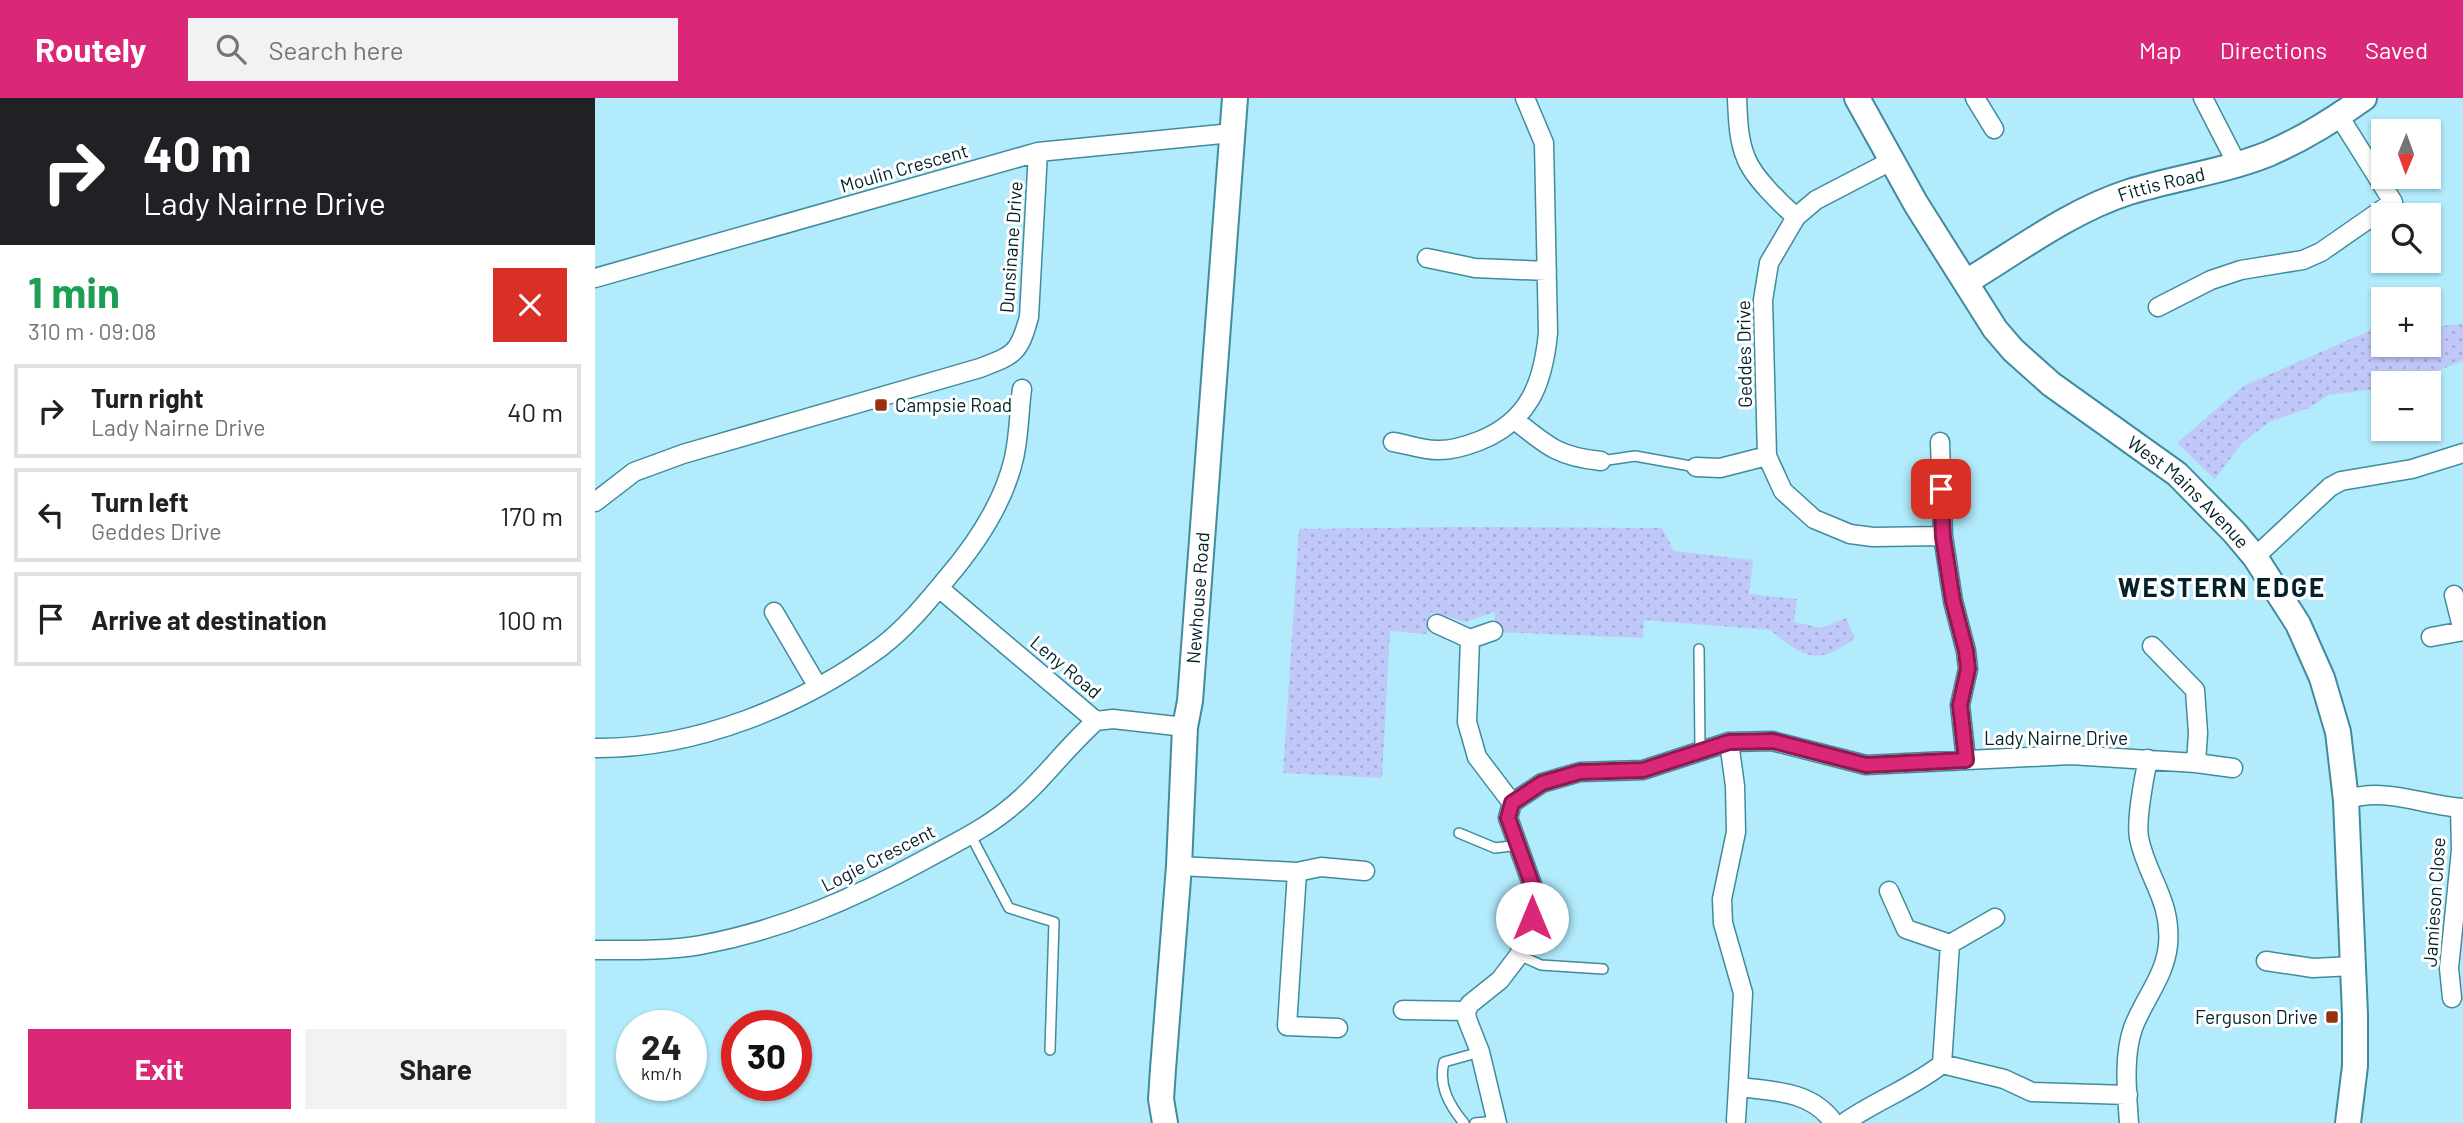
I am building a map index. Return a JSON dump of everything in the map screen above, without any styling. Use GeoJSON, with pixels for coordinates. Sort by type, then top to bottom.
{"type":"FeatureCollection","features":[{"type":"Feature","properties":{"kind":"street","name":"Newhouse Road"},"geometry":{"type":"LineString","coordinates":[[1154,1123],[1163,1111],[1185,727],[1190,701],[1235,98]]}},
{"type":"Feature","properties":{"kind":"street"},"geometry":{"type":"LineString","coordinates":[[1393,442],[1436,451],[1465,446],[1492,436],[1515,421],[1530,401],[1546,358],[1548,333],[1544,144],[1525,98]]}},
{"type":"Feature","properties":{"kind":"street"},"geometry":{"type":"LineString","coordinates":[[1737,98],[1738,130],[1746,160],[1777,200],[1796,217]]}},
{"type":"Feature","properties":{"kind":"street","name":"West Mains Avenue"},"geometry":{"type":"LineString","coordinates":[[1857,98],[1891,160],[1995,329],[2033,369],[2177,474],[2234,531],[2255,557],[2298,624],[2322,678],[2338,732],[2346,800],[2355,1066],[2348,1123]]}},
{"type":"Feature","properties":{"kind":"street"},"geometry":{"type":"LineString","coordinates":[[1975,98],[1994,129]]}},
{"type":"Feature","properties":{"kind":"street"},"geometry":{"type":"LineString","coordinates":[[2203,98],[2237,164]]}},
{"type":"Feature","properties":{"kind":"street","name":"Fittis Road"},"geometry":{"type":"LineString","coordinates":[[1966,282],[2050,228],[2093,207],[2128,192],[2269,154],[2339,116],[2364,98]]}},
{"type":"Feature","properties":{"kind":"street"},"geometry":{"type":"LineString","coordinates":[[2339,116],[2393,203]]}},
{"type":"Feature","properties":{"kind":"street","name":"Moulin Crescent"},"geometry":{"type":"LineString","coordinates":[[595,278],[1038,152],[1232,133]]}},
{"type":"Feature","properties":{"kind":"street","name":"Dunsinane Drive"},"geometry":{"type":"LineString","coordinates":[[595,502],[635,472],[683,454],[1007,358],[1022,344],[1029,317],[1038,152]]}},
{"type":"Feature","properties":{"kind":"street","name":"Geddes Drive"},"geometry":{"type":"LineString","coordinates":[[1891,160],[1817,200],[1796,217],[1769,263],[1763,300],[1767,456],[1783,491],[1814,519],[1850,534],[1873,537],[1943,537]]}},
{"type":"Feature","properties":{"kind":"street"},"geometry":{"type":"LineString","coordinates":[[2158,307],[2211,280],[2241,270],[2303,260],[2371,223]]}},
{"type":"Feature","properties":{"kind":"street"},"geometry":{"type":"LineString","coordinates":[[1427,258],[1475,268],[1546,271]]}},
{"type":"Feature","properties":{"kind":"street"},"geometry":{"type":"LineString","coordinates":[[595,748],[622,748],[700,734],[762,716],[818,687],[882,646],[915,617],[965,557],[987,522],[1014,459],[1022,389]]}},
{"type":"Feature","properties":{"kind":"street"},"geometry":{"type":"LineString","coordinates":[[1515,421],[1551,449],[1581,459],[1601,461]]}},
{"type":"Feature","properties":{"kind":"street"},"geometry":{"type":"LineString","coordinates":[[1940,442],[1943,537],[1968,669],[1960,705],[1966,760]]}},
{"type":"Feature","properties":{"kind":"street"},"geometry":{"type":"LineString","coordinates":[[2255,557],[2330,487],[2341,481],[2412,468],[2463,453]]}},
{"type":"Feature","properties":{"kind":"street"},"geometry":{"type":"LineString","coordinates":[[1696,467],[1720,468],[1767,456]]}},
{"type":"Feature","properties":{"kind":"street","name":"Leny Road"},"geometry":{"type":"LineString","coordinates":[[939,588],[1096,721],[1113,719],[1185,727]]}},
{"type":"Feature","properties":{"kind":"street"},"geometry":{"type":"LineString","coordinates":[[2431,637],[2463,631],[2454,594]]}},
{"type":"Feature","properties":{"kind":"street"},"geometry":{"type":"LineString","coordinates":[[774,612],[818,687]]}},
{"type":"Feature","properties":{"kind":"street"},"geometry":{"type":"LineString","coordinates":[[1437,624],[1471,639],[1493,631]]}},
{"type":"Feature","properties":{"kind":"street"},"geometry":{"type":"LineString","coordinates":[[1471,639],[1468,722],[1477,757],[1512,803],[1508,818],[1533,887],[1532,918],[1519,956],[1500,980],[1470,1004],[1466,1011],[1480,1052],[1497,1122]]}},
{"type":"Feature","properties":{"kind":"street"},"geometry":{"type":"LineString","coordinates":[[2153,646],[2195,690],[2198,733],[2196,763]]}},
{"type":"Feature","properties":{"kind":"street","name":"Logie Crescent"},"geometry":{"type":"LineString","coordinates":[[595,950],[699,945],[765,930],[871,889],[970,835],[1006,812],[1096,721]]}},
{"type":"Feature","properties":{"kind":"street","name":"Lady Nairne Drive"},"geometry":{"type":"LineString","coordinates":[[1512,803],[1542,783],[1580,772],[1643,770],[1729,742],[1773,741],[1866,765],[2071,755],[2233,768]]}},
{"type":"Feature","properties":{"kind":"street"},"geometry":{"type":"LineString","coordinates":[[1729,742],[1735,786],[1736,832],[1722,899],[1723,923],[1743,993],[1736,1120]]}},
{"type":"Feature","properties":{"kind":"street"},"geometry":{"type":"LineString","coordinates":[[2129,1123],[2128,1052],[2133,1028],[2164,968],[2168,946],[2169,923],[2164,901],[2139,836],[2147,759]]}},
{"type":"Feature","properties":{"kind":"street"},"geometry":{"type":"LineString","coordinates":[[2346,800],[2391,795],[2462,808]]}},
{"type":"Feature","properties":{"kind":"street","name":"Jamieson Close"},"geometry":{"type":"LineString","coordinates":[[2452,998],[2449,968],[2461,850],[2462,808]]}},
{"type":"Feature","properties":{"kind":"street"},"geometry":{"type":"LineString","coordinates":[[1179,866],[1297,872],[1321,867],[1365,871]]}},
{"type":"Feature","properties":{"kind":"street"},"geometry":{"type":"LineString","coordinates":[[1297,872],[1287,1026],[1338,1028]]}},
{"type":"Feature","properties":{"kind":"street"},"geometry":{"type":"LineString","coordinates":[[1889,891],[1906,929],[1950,944],[1995,918]]}},
{"type":"Feature","properties":{"kind":"street"},"geometry":{"type":"LineString","coordinates":[[1942,1065],[1950,944]]}},
{"type":"Feature","properties":{"kind":"street"},"geometry":{"type":"LineString","coordinates":[[2266,961],[2313,968],[2353,966]]}},
{"type":"Feature","properties":{"kind":"street"},"geometry":{"type":"LineString","coordinates":[[1403,1010],[1466,1011]]}},
{"type":"Feature","properties":{"kind":"street"},"geometry":{"type":"LineString","coordinates":[[1844,1123],[1864,1109],[1923,1079],[1942,1065],[2004,1079],[2032,1091],[2127,1095]]}},
{"type":"Feature","properties":{"kind":"street"},"geometry":{"type":"LineString","coordinates":[[1738,1087],[1780,1091],[1810,1100],[1827,1112],[1835,1123]]}},
{"type":"Feature","properties":{"kind":"lane"},"geometry":{"type":"LineString","coordinates":[[1601,461],[1635,456],[1696,467]]}},
{"type":"Feature","properties":{"kind":"lane"},"geometry":{"type":"LineString","coordinates":[[1699,649],[1700,750]]}},
{"type":"Feature","properties":{"kind":"lane"},"geometry":{"type":"LineString","coordinates":[[1459,833],[1495,848],[1518,845]]}},
{"type":"Feature","properties":{"kind":"lane"},"geometry":{"type":"LineString","coordinates":[[970,835],[1009,908],[1054,922],[1050,1051]]}},
{"type":"Feature","properties":{"kind":"lane"},"geometry":{"type":"LineString","coordinates":[[1519,956],[1541,965],[1603,969]]}},
{"type":"Feature","properties":{"kind":"lane"},"geometry":{"type":"LineString","coordinates":[[1464,1123],[1453,1111],[1440,1077],[1444,1062],[1480,1052]]}},
{"type":"Feature","properties":{"kind":"lane"},"geometry":{"type":"LineString","coordinates":[[1475,1123],[1497,1122]]}},
{"type":"Feature","properties":{"kind":"shaded area"},"geometry":{"type":"Polygon","coordinates":[[[2463,324],[2463,361],[2437,371],[2371,371],[2371,390],[2328,395],[2309,408],[2269,422],[2242,443],[2215,479],[2177,443],[2243,386],[2367,332],[2371,332],[2371,357],[2441,357],[2441,326],[2463,324]]]}},
{"type":"Feature","properties":{"kind":"shaded area"},"geometry":{"type":"Polygon","coordinates":[[[1662,528],[1674,551],[1753,560],[1749,594],[1797,599],[1794,622],[1822,628],[1846,618],[1855,638],[1821,656],[1802,652],[1770,630],[1644,620],[1643,638],[1498,632],[1494,612],[1466,622],[1431,612],[1427,634],[1390,631],[1382,778],[1283,773],[1299,529],[1662,528]]]}},
{"type":"Feature","properties":{"kind":"place","name":"Campsie Road"},"geometry":{"type":"Point","coordinates":[881,405]}},
{"type":"Feature","properties":{"kind":"place","name":"Ferguson Drive"},"geometry":{"type":"Point","coordinates":[2332,1017]}},
{"type":"Feature","properties":{"kind":"district","name":"WESTERN EDGE"},"geometry":{"type":"Point","coordinates":[2222,588]}},
{"type":"Feature","properties":{"kind":"route"},"geometry":{"type":"LineString","coordinates":[[1532,918],[1533,887],[1508,818],[1512,803],[1542,783],[1580,772],[1643,770],[1729,742],[1773,741],[1866,765],[1966,760],[1960,705],[1968,669],[1943,537],[1941,489]]}}]}
